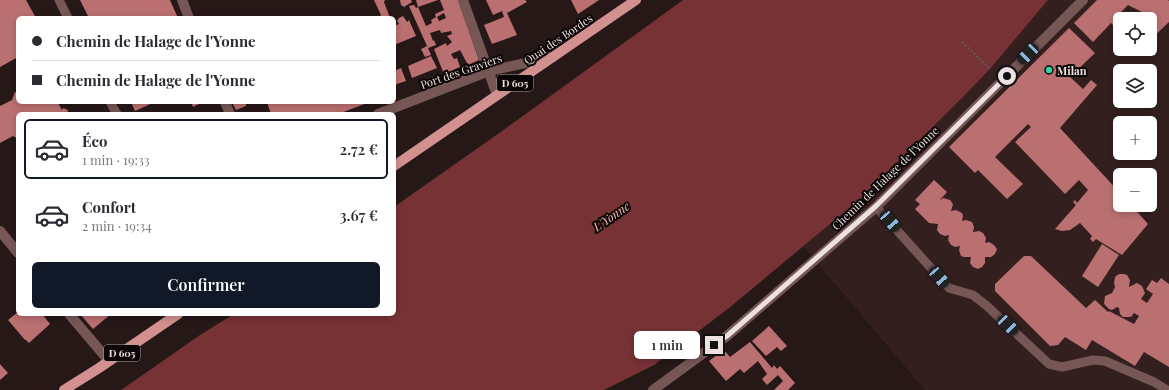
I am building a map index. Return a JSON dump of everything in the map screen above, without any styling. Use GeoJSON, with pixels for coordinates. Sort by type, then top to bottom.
{"type":"FeatureCollection","features":[{"type":"Feature","properties":{"kind":"main road","name":"Quai des Bordes"},"geometry":{"type":"LineString","coordinates":[[396,165],[636,0]]}},
{"type":"Feature","properties":{"kind":"main road","name":"D 605"},"geometry":{"type":"LineString","coordinates":[[64,390],[175,316]]}},
{"type":"Feature","properties":{"kind":"street"},"geometry":{"type":"LineString","coordinates":[[182,0],[188,16]]}},
{"type":"Feature","properties":{"kind":"street"},"geometry":{"type":"LineString","coordinates":[[463,0],[497,95]]}},
{"type":"Feature","properties":{"kind":"street","name":"Chemin de Halage de l'Yonne"},"geometry":{"type":"LineString","coordinates":[[653,390],[727,336],[876,206],[1083,0]]}},
{"type":"Feature","properties":{"kind":"street","name":"Port des Graviers"},"geometry":{"type":"LineString","coordinates":[[383,112],[489,71],[553,57]]}},
{"type":"Feature","properties":{"kind":"street"},"geometry":{"type":"LineString","coordinates":[[0,231],[16,251]]}},
{"type":"Feature","properties":{"kind":"street"},"geometry":{"type":"LineString","coordinates":[[71,316],[109,361]]}},
{"type":"Feature","properties":{"kind":"lane"},"geometry":{"type":"LineString","coordinates":[[59,0],[67,16]]}},
{"type":"Feature","properties":{"kind":"lane"},"geometry":{"type":"LineString","coordinates":[[876,206],[949,288],[973,295],[987,306],[1049,364],[1062,367],[1093,360],[1105,362],[1154,382],[1167,390]]}},
{"type":"Feature","properties":{"kind":"path"},"geometry":{"type":"LineString","coordinates":[[962,42],[990,68]]}},
{"type":"Feature","properties":{"kind":"shaded area"},"geometry":{"type":"Polygon","coordinates":[[[1048,0],[1169,0],[1169,390],[925,390],[803,246],[860,199],[990,69],[1048,0]]]}},
{"type":"Feature","properties":{"kind":"water","name":"L'Yonne"},"geometry":{"type":"Polygon","coordinates":[[[683,0],[1048,0],[990,69],[860,199],[729,308],[654,365],[604,390],[121,390],[200,335],[231,316],[396,316],[396,206],[683,0]]]}},
{"type":"Feature","properties":{"kind":"building"},"geometry":{"type":"Polygon","coordinates":[[[0,0],[26,0],[35,16],[16,16],[16,58],[0,67],[0,0]]]}},
{"type":"Feature","properties":{"kind":"building"},"geometry":{"type":"Polygon","coordinates":[[[80,0],[170,0],[177,16],[88,16],[80,0]]]}},
{"type":"Feature","properties":{"kind":"building"},"geometry":{"type":"Polygon","coordinates":[[[374,0],[385,0],[384,2],[389,16],[380,16],[381,15],[374,0]]]}},
{"type":"Feature","properties":{"kind":"building"},"geometry":{"type":"Polygon","coordinates":[[[400,0],[411,0],[412,2],[404,7],[401,5],[400,0]]]}},
{"type":"Feature","properties":{"kind":"building"},"geometry":{"type":"Polygon","coordinates":[[[416,0],[438,0],[418,7],[416,0]]]}},
{"type":"Feature","properties":{"kind":"building"},"geometry":{"type":"Polygon","coordinates":[[[440,0],[458,0],[479,60],[468,65],[460,50],[451,54],[454,59],[457,58],[460,67],[444,74],[434,49],[446,43],[447,46],[452,42],[447,36],[452,34],[451,31],[441,33],[440,30],[430,33],[436,45],[428,48],[431,55],[425,57],[421,49],[427,46],[409,6],[414,5],[416,8],[418,7],[426,26],[432,23],[431,20],[436,17],[435,14],[444,10],[440,0]],[[444,13],[437,17],[439,21],[446,18],[444,13]]]}},
{"type":"Feature","properties":{"kind":"building"},"geometry":{"type":"Polygon","coordinates":[[[486,0],[525,0],[527,2],[507,13],[517,35],[492,44],[484,25],[504,17],[502,11],[493,15],[486,0]]]}},
{"type":"Feature","properties":{"kind":"building"},"geometry":{"type":"Polygon","coordinates":[[[571,0],[599,0],[578,14],[571,0]]]}},
{"type":"Feature","properties":{"kind":"building"},"geometry":{"type":"Polygon","coordinates":[[[1097,0],[1169,1],[1169,22],[1157,33],[1157,12],[1142,12],[1128,5],[1121,12],[1113,12],[1113,25],[1111,23],[1093,42],[1074,23],[1097,0]]]}},
{"type":"Feature","properties":{"kind":"building"},"geometry":{"type":"Polygon","coordinates":[[[403,16],[407,22],[409,20],[416,36],[396,44],[396,25],[399,24],[397,21],[403,16]]]}},
{"type":"Feature","properties":{"kind":"building"},"geometry":{"type":"Polygon","coordinates":[[[1069,28],[1095,53],[1070,77],[1083,89],[1091,80],[1097,85],[1060,128],[1113,185],[1113,212],[1137,212],[1148,224],[1122,255],[1096,239],[1093,242],[1090,239],[1092,236],[1080,223],[1070,230],[1062,231],[1055,229],[1076,205],[1073,202],[1075,200],[1077,203],[1088,190],[1079,180],[1065,194],[1015,142],[1031,127],[1028,124],[995,157],[1023,184],[1007,199],[978,170],[975,173],[949,147],[1069,28]]]}},
{"type":"Feature","properties":{"kind":"building"},"geometry":{"type":"Polygon","coordinates":[[[431,56],[437,68],[412,78],[408,66],[431,56]]]}},
{"type":"Feature","properties":{"kind":"building"},"geometry":{"type":"Polygon","coordinates":[[[401,68],[406,81],[396,84],[396,70],[401,68]]]}},
{"type":"Feature","properties":{"kind":"building"},"geometry":{"type":"Polygon","coordinates":[[[15,92],[16,104],[59,104],[62,110],[63,108],[68,110],[68,112],[16,112],[16,138],[13,136],[0,143],[0,106],[12,100],[15,92]]]}},
{"type":"Feature","properties":{"kind":"building"},"geometry":{"type":"Polygon","coordinates":[[[132,104],[151,104],[135,111],[132,104]]]}},
{"type":"Feature","properties":{"kind":"building"},"geometry":{"type":"Polygon","coordinates":[[[192,104],[199,104],[193,107],[192,104]]]}},
{"type":"Feature","properties":{"kind":"building"},"geometry":{"type":"Polygon","coordinates":[[[233,104],[246,104],[246,106],[236,110],[233,104]]]}},
{"type":"Feature","properties":{"kind":"building"},"geometry":{"type":"Polygon","coordinates":[[[268,104],[365,104],[343,112],[270,112],[268,104]]]}},
{"type":"Feature","properties":{"kind":"building"},"geometry":{"type":"Polygon","coordinates":[[[934,180],[947,192],[939,201],[943,198],[950,200],[953,204],[951,211],[956,210],[962,213],[962,221],[966,220],[972,222],[974,227],[973,232],[979,231],[983,233],[986,238],[985,243],[989,242],[997,249],[995,254],[991,257],[985,257],[985,263],[982,267],[978,269],[973,267],[970,263],[971,257],[961,256],[959,250],[960,246],[955,247],[951,245],[948,240],[949,235],[945,236],[940,234],[937,230],[938,224],[929,223],[915,209],[920,204],[915,200],[934,180]]]}},
{"type":"Feature","properties":{"kind":"building"},"geometry":{"type":"Polygon","coordinates":[[[1102,244],[1119,255],[1098,287],[1082,276],[1102,244]]]}},
{"type":"Feature","properties":{"kind":"building"},"geometry":{"type":"Polygon","coordinates":[[[1024,256],[1031,256],[1086,308],[1095,300],[1108,312],[1109,311],[1134,324],[1139,316],[1134,313],[1131,317],[1123,317],[1120,314],[1119,308],[1117,307],[1112,310],[1104,304],[1105,296],[1112,293],[1115,287],[1115,277],[1119,274],[1127,275],[1130,280],[1129,287],[1137,283],[1142,286],[1145,293],[1141,299],[1147,303],[1153,294],[1146,289],[1152,280],[1157,283],[1161,278],[1169,284],[1169,367],[1144,352],[1135,366],[1092,340],[1086,350],[1065,337],[1058,345],[1050,346],[995,291],[995,284],[1024,256]]]}},
{"type":"Feature","properties":{"kind":"building"},"geometry":{"type":"Polygon","coordinates":[[[16,314],[16,316],[44,316],[50,324],[29,343],[8,320],[16,314]]]}},
{"type":"Feature","properties":{"kind":"building"},"geometry":{"type":"Polygon","coordinates":[[[82,316],[109,316],[93,329],[82,316]]]}},
{"type":"Feature","properties":{"kind":"building"},"geometry":{"type":"Polygon","coordinates":[[[769,326],[787,346],[781,351],[777,347],[766,356],[752,341],[769,326]]]}},
{"type":"Feature","properties":{"kind":"building"},"geometry":{"type":"Polygon","coordinates":[[[750,342],[772,368],[774,365],[777,369],[780,366],[795,383],[788,390],[774,390],[783,381],[778,375],[767,385],[762,379],[767,374],[758,361],[744,373],[740,369],[726,381],[709,361],[724,350],[730,357],[750,342]]]}},
{"type":"Feature","properties":{"kind":"building"},"geometry":{"type":"Polygon","coordinates":[[[0,364],[8,373],[0,380],[0,364]]]}},
{"type":"Feature","properties":{"kind":"place","name":"Milan"},"geometry":{"type":"Point","coordinates":[1049,70]}},
{"type":"Feature","properties":{"kind":"route"},"geometry":{"type":"LineString","coordinates":[[714,345],[727,336],[876,206],[1007,76]]}}]}
